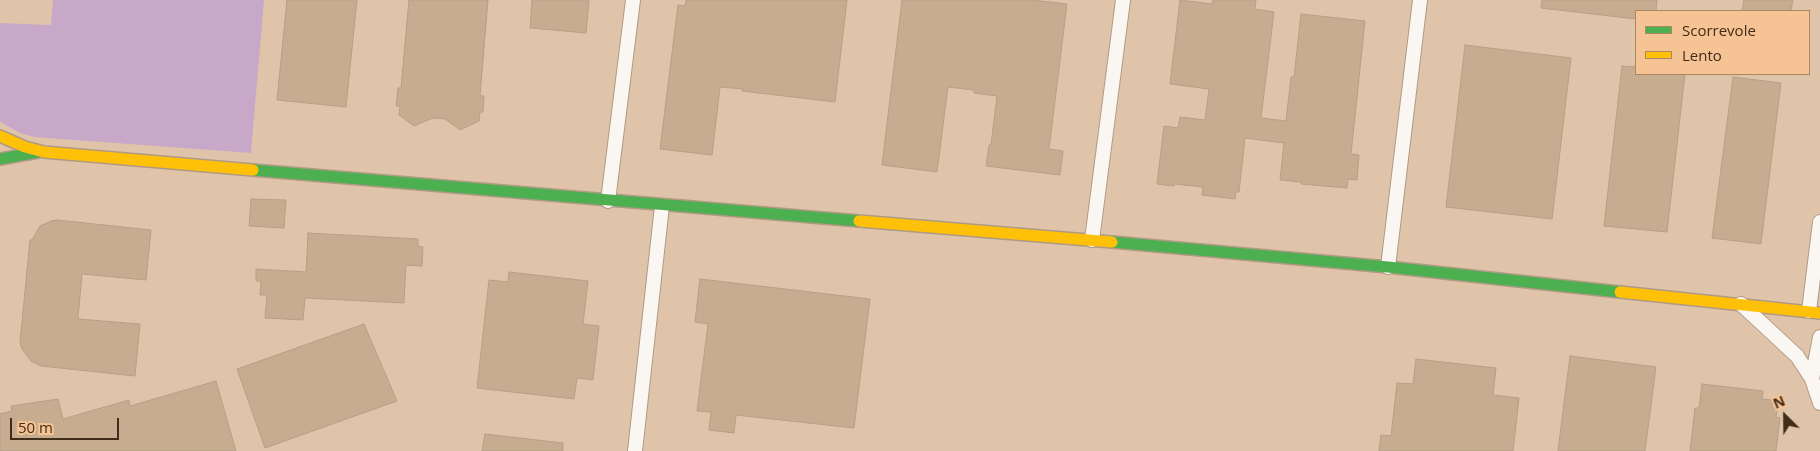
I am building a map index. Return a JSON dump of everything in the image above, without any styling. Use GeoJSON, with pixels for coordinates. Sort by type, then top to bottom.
{"type":"FeatureCollection","features":[{"type":"Feature","properties":{"kind":"street"},"geometry":{"type":"LineString","coordinates":[[608,201],[633,0]]}},
{"type":"Feature","properties":{"kind":"street"},"geometry":{"type":"LineString","coordinates":[[1092,240],[1123,0]]}},
{"type":"Feature","properties":{"kind":"street"},"geometry":{"type":"LineString","coordinates":[[1388,267],[1420,0]]}},
{"type":"Feature","properties":{"kind":"street"},"geometry":{"type":"LineString","coordinates":[[0,136],[25,147],[44,152],[662,206],[1092,240],[1388,267],[1815,312],[1820,222]]}},
{"type":"Feature","properties":{"kind":"street"},"geometry":{"type":"LineString","coordinates":[[1,159],[44,152]]}},
{"type":"Feature","properties":{"kind":"street"},"geometry":{"type":"LineString","coordinates":[[635,451],[662,206]]}},
{"type":"Feature","properties":{"kind":"street"},"geometry":{"type":"LineString","coordinates":[[1741,304],[1797,356],[1812,379],[1820,403]]}},
{"type":"Feature","properties":{"kind":"street"},"geometry":{"type":"LineString","coordinates":[[1812,379],[1820,337]]}},
{"type":"Feature","properties":{"kind":"shaded area"},"geometry":{"type":"Polygon","coordinates":[[[53,0],[264,0],[251,153],[34,137],[20,133],[0,122],[0,23],[51,25],[53,0]]]}},
{"type":"Feature","properties":{"kind":"building"},"geometry":{"type":"Polygon","coordinates":[[[287,0],[357,0],[346,107],[277,100],[287,0]]]}},
{"type":"Feature","properties":{"kind":"building"},"geometry":{"type":"Polygon","coordinates":[[[409,0],[488,0],[480,96],[484,96],[483,112],[480,112],[479,121],[460,130],[445,119],[433,118],[414,126],[399,115],[400,106],[396,106],[398,88],[401,88],[409,0]]]}},
{"type":"Feature","properties":{"kind":"building"},"geometry":{"type":"Polygon","coordinates":[[[532,0],[589,0],[586,33],[530,28],[532,0]]]}},
{"type":"Feature","properties":{"kind":"building"},"geometry":{"type":"Polygon","coordinates":[[[686,0],[847,0],[835,102],[720,87],[712,155],[660,149],[678,5],[685,6],[686,0]]]}},
{"type":"Feature","properties":{"kind":"building"},"geometry":{"type":"Polygon","coordinates":[[[902,0],[1031,0],[1067,4],[1049,149],[1063,151],[1060,175],[986,166],[989,145],[991,145],[997,96],[974,93],[974,90],[948,87],[937,172],[882,165],[902,0]]]}},
{"type":"Feature","properties":{"kind":"building"},"geometry":{"type":"Polygon","coordinates":[[[1180,0],[1212,4],[1213,0],[1256,0],[1255,9],[1274,12],[1261,118],[1286,121],[1291,77],[1294,77],[1301,14],[1365,21],[1351,154],[1359,155],[1357,180],[1348,179],[1347,188],[1280,180],[1284,143],[1245,138],[1239,192],[1236,192],[1235,199],[1202,195],[1203,187],[1157,184],[1164,126],[1178,128],[1180,117],[1205,120],[1209,89],[1170,84],[1180,0]]]}},
{"type":"Feature","properties":{"kind":"building"},"geometry":{"type":"Polygon","coordinates":[[[1542,0],[1657,0],[1656,10],[1635,10],[1635,19],[1541,8],[1542,0]]]}},
{"type":"Feature","properties":{"kind":"building"},"geometry":{"type":"Polygon","coordinates":[[[1744,0],[1793,0],[1791,10],[1742,10],[1744,0]]]}},
{"type":"Feature","properties":{"kind":"building"},"geometry":{"type":"Polygon","coordinates":[[[1465,45],[1571,58],[1552,219],[1446,207],[1465,45]]]}},
{"type":"Feature","properties":{"kind":"building"},"geometry":{"type":"Polygon","coordinates":[[[1622,66],[1635,67],[1635,75],[1685,75],[1667,232],[1604,226],[1622,66]]]}},
{"type":"Feature","properties":{"kind":"building"},"geometry":{"type":"Polygon","coordinates":[[[1733,77],[1781,83],[1761,244],[1712,238],[1733,77]]]}},
{"type":"Feature","properties":{"kind":"building"},"geometry":{"type":"Polygon","coordinates":[[[251,199],[286,200],[284,228],[249,226],[251,199]]]}},
{"type":"Feature","properties":{"kind":"building"},"geometry":{"type":"Polygon","coordinates":[[[57,220],[151,230],[146,280],[82,274],[78,319],[140,324],[135,376],[41,366],[31,361],[22,349],[20,342],[30,240],[32,240],[40,226],[57,220]]]}},
{"type":"Feature","properties":{"kind":"building"},"geometry":{"type":"Polygon","coordinates":[[[308,233],[418,239],[418,246],[423,247],[422,266],[406,265],[404,303],[305,298],[303,320],[265,318],[267,295],[260,295],[261,281],[256,281],[256,269],[306,272],[308,233]]]}},
{"type":"Feature","properties":{"kind":"building"},"geometry":{"type":"Polygon","coordinates":[[[509,272],[588,281],[583,324],[599,326],[593,380],[577,378],[574,399],[477,388],[489,280],[508,282],[509,272]]]}},
{"type":"Feature","properties":{"kind":"building"},"geometry":{"type":"Polygon","coordinates":[[[700,279],[870,299],[854,428],[736,415],[734,433],[709,430],[711,412],[697,411],[708,324],[695,322],[700,279]]]}},
{"type":"Feature","properties":{"kind":"building"},"geometry":{"type":"Polygon","coordinates":[[[364,324],[397,401],[265,448],[237,369],[364,324]]]}},
{"type":"Feature","properties":{"kind":"building"},"geometry":{"type":"Polygon","coordinates":[[[1570,356],[1656,367],[1645,451],[1558,451],[1570,356]]]}},
{"type":"Feature","properties":{"kind":"building"},"geometry":{"type":"Polygon","coordinates":[[[1416,359],[1496,368],[1493,395],[1519,398],[1513,451],[1379,451],[1381,435],[1391,436],[1397,383],[1413,384],[1416,359]]]}},
{"type":"Feature","properties":{"kind":"building"},"geometry":{"type":"Polygon","coordinates":[[[216,381],[236,451],[0,451],[0,414],[12,411],[11,406],[58,399],[63,419],[129,400],[130,406],[216,381]]]}},
{"type":"Feature","properties":{"kind":"building"},"geometry":{"type":"Polygon","coordinates":[[[1702,384],[1763,391],[1762,399],[1773,400],[1772,408],[1777,408],[1776,417],[1780,418],[1776,451],[1690,451],[1695,408],[1699,408],[1702,384]]]}},
{"type":"Feature","properties":{"kind":"building"},"geometry":{"type":"Polygon","coordinates":[[[485,434],[563,443],[563,451],[482,451],[485,434]]]}},
{"type":"Feature","properties":{"kind":"traffic: fast"},"geometry":{"type":"LineString","coordinates":[[0,159],[38,152]]}},
{"type":"Feature","properties":{"kind":"traffic: fast"},"geometry":{"type":"LineString","coordinates":[[253,170],[859,221]]}},
{"type":"Feature","properties":{"kind":"traffic: fast"},"geometry":{"type":"LineString","coordinates":[[1112,242],[1388,267],[1620,292]]}},
{"type":"Feature","properties":{"kind":"traffic: slow"},"geometry":{"type":"LineString","coordinates":[[0,136],[25,147],[44,152],[253,170]]}},
{"type":"Feature","properties":{"kind":"traffic: slow"},"geometry":{"type":"LineString","coordinates":[[859,221],[1112,242]]}},
{"type":"Feature","properties":{"kind":"traffic: slow"},"geometry":{"type":"LineString","coordinates":[[1620,292],[1820,313]]}}]}
